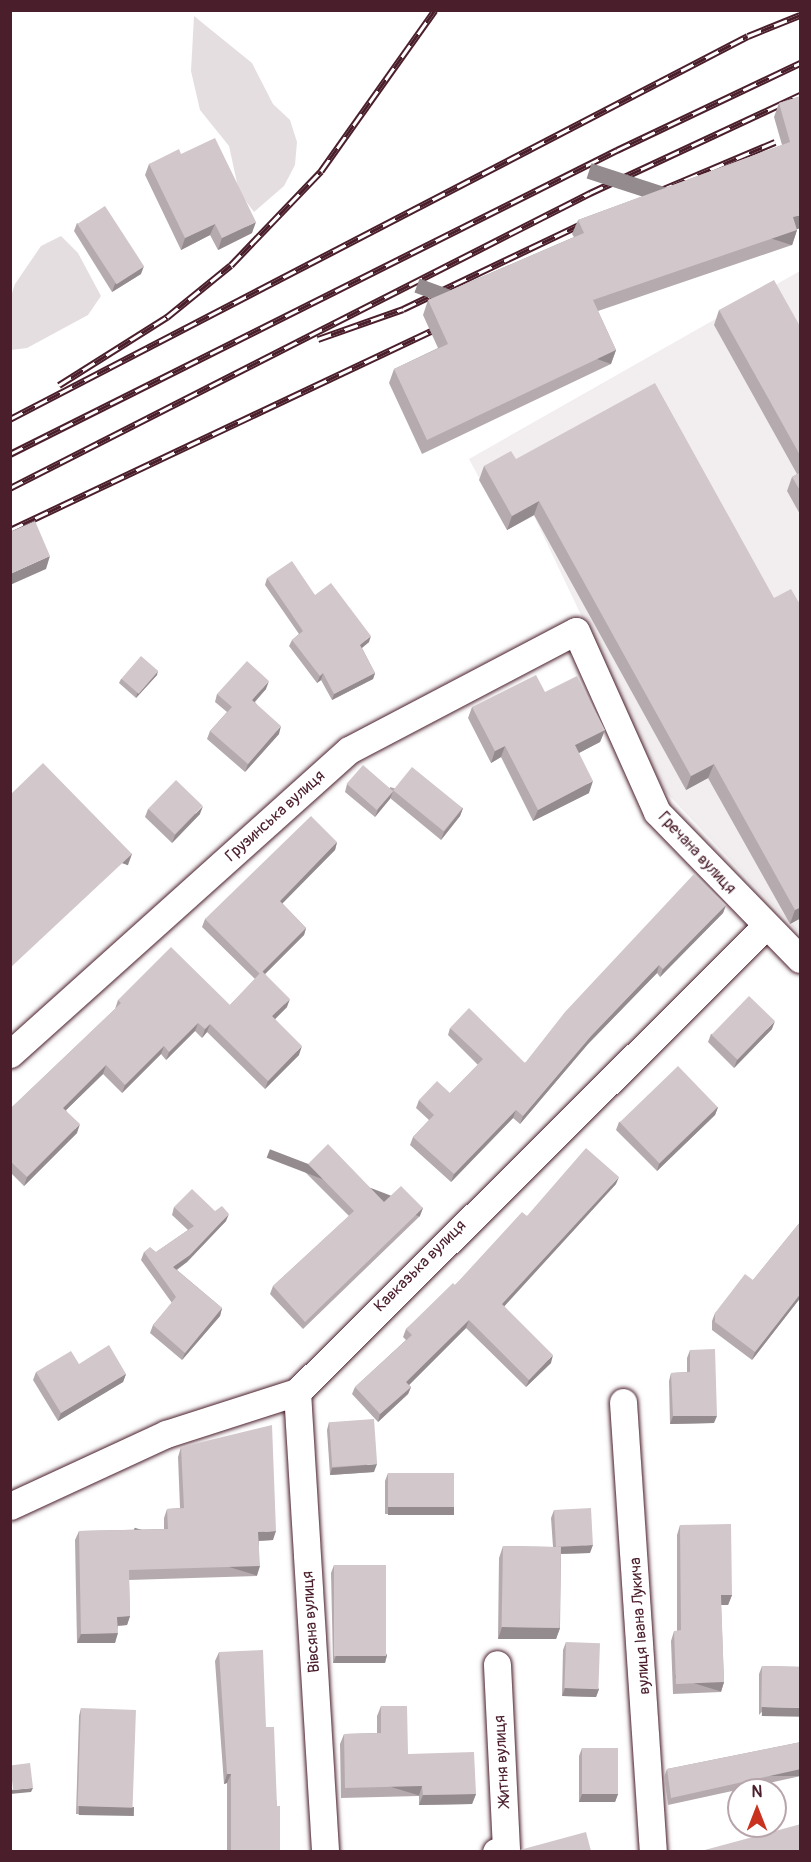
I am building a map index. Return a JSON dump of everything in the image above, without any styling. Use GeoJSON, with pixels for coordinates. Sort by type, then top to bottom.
{"type":"FeatureCollection","features":[{"type":"Feature","properties":{"kind":"street","name":"Гречана вулиця"},"geometry":{"type":"LineString","coordinates":[[576,631],[657,812],[766,926],[801,959]]}},
{"type":"Feature","properties":{"kind":"street","name":"Грузинська вулиця"},"geometry":{"type":"LineString","coordinates":[[10,1054],[349,750],[576,631]]}},
{"type":"Feature","properties":{"kind":"street","name":"Кавказька вулиця"},"geometry":{"type":"LineString","coordinates":[[11,1506],[166,1434],[297,1392],[766,926]]}},
{"type":"Feature","properties":{"kind":"street","name":"Вівсяна вулиця"},"geometry":{"type":"LineString","coordinates":[[297,1392],[325,1851]]}},
{"type":"Feature","properties":{"kind":"street","name":"вулиця Івана Лукича"},"geometry":{"type":"LineString","coordinates":[[624,1402],[653,1851]]}},
{"type":"Feature","properties":{"kind":"street","name":"Житня вулиця"},"geometry":{"type":"LineString","coordinates":[[496,1851],[506,1849],[497,1664]]}},
{"type":"Feature","properties":{"kind":"shaded area"},"geometry":{"type":"Polygon","coordinates":[[[194,16],[252,63],[273,104],[290,120],[297,142],[295,165],[284,186],[254,212],[239,192],[229,146],[200,110],[191,71],[194,16]]]}},
{"type":"Feature","properties":{"kind":"shaded area"},"geometry":{"type":"Polygon","coordinates":[[[61,236],[78,253],[101,296],[88,315],[27,348],[11,350],[11,296],[15,284],[41,246],[61,236]]]}},
{"type":"Feature","properties":{"kind":"shaded area"},"geometry":{"type":"Polygon","coordinates":[[[800,271],[800,934],[664,790],[534,516],[507,530],[469,459],[800,271]]]}},
{"type":"Feature","properties":{"kind":"building"},"geometry":{"type":"Polygon","coordinates":[[[801,96],[801,215],[793,217],[797,230],[593,300],[616,350],[427,440],[394,369],[448,344],[428,300],[584,233],[578,220],[790,142],[779,103],[801,96]]]}},
{"type":"Feature","properties":{"kind":"building"},"geometry":{"type":"Polygon","coordinates":[[[215,138],[256,222],[222,238],[215,224],[185,238],[149,164],[179,149],[181,154],[215,138]]]}},
{"type":"Feature","properties":{"kind":"building"},"geometry":{"type":"Polygon","coordinates":[[[105,206],[144,266],[117,284],[77,224],[105,206]]]}},
{"type":"Feature","properties":{"kind":"building"},"geometry":{"type":"Polygon","coordinates":[[[774,280],[801,328],[801,457],[719,310],[774,280]]]}},
{"type":"Feature","properties":{"kind":"building"},"geometry":{"type":"Polygon","coordinates":[[[655,383],[774,598],[791,589],[801,606],[801,907],[795,910],[714,764],[691,776],[539,501],[512,516],[484,466],[511,451],[516,459],[655,383]]]}},
{"type":"Feature","properties":{"kind":"building"},"geometry":{"type":"Polygon","coordinates":[[[801,472],[801,492],[792,477],[801,472]]]}},
{"type":"Feature","properties":{"kind":"building"},"geometry":{"type":"Polygon","coordinates":[[[35,521],[50,556],[10,574],[10,532],[35,521]]]}},
{"type":"Feature","properties":{"kind":"building"},"geometry":{"type":"Polygon","coordinates":[[[292,561],[315,595],[331,583],[371,636],[360,645],[375,673],[334,694],[323,673],[320,676],[292,640],[303,631],[267,578],[292,561]]]}},
{"type":"Feature","properties":{"kind":"building"},"geometry":{"type":"Polygon","coordinates":[[[141,656],[158,671],[139,694],[121,679],[141,656]]]}},
{"type":"Feature","properties":{"kind":"building"},"geometry":{"type":"Polygon","coordinates":[[[247,661],[269,681],[252,700],[281,726],[248,764],[210,731],[232,707],[217,694],[247,661]]]}},
{"type":"Feature","properties":{"kind":"building"},"geometry":{"type":"Polygon","coordinates":[[[536,675],[545,692],[577,676],[605,730],[575,745],[593,781],[538,810],[505,746],[495,751],[472,707],[536,675]]]}},
{"type":"Feature","properties":{"kind":"building"},"geometry":{"type":"Polygon","coordinates":[[[43,763],[132,854],[10,968],[10,795],[43,763]]]}},
{"type":"Feature","properties":{"kind":"building"},"geometry":{"type":"Polygon","coordinates":[[[363,765],[393,791],[377,810],[347,784],[363,765]]]}},
{"type":"Feature","properties":{"kind":"building"},"geometry":{"type":"Polygon","coordinates":[[[412,767],[463,808],[444,831],[393,790],[412,767]]]}},
{"type":"Feature","properties":{"kind":"building"},"geometry":{"type":"Polygon","coordinates":[[[176,780],[203,806],[175,834],[148,809],[176,780]]]}},
{"type":"Feature","properties":{"kind":"building"},"geometry":{"type":"Polygon","coordinates":[[[311,816],[337,842],[280,901],[306,928],[260,974],[205,919],[311,816]]]}},
{"type":"Feature","properties":{"kind":"building"},"geometry":{"type":"Polygon","coordinates":[[[694,874],[726,905],[663,969],[659,965],[591,1036],[523,1116],[516,1110],[454,1174],[413,1137],[434,1115],[419,1100],[437,1081],[450,1093],[483,1059],[450,1028],[469,1008],[525,1063],[565,1012],[694,874]]]}},
{"type":"Feature","properties":{"kind":"building"},"geometry":{"type":"Polygon","coordinates":[[[171,947],[230,1005],[262,971],[290,999],[272,1016],[302,1046],[268,1081],[210,1024],[205,1029],[198,1023],[169,1052],[164,1046],[125,1085],[106,1065],[63,1108],[80,1124],[27,1177],[10,1161],[10,1109],[121,1003],[118,1000],[171,947]]]}},
{"type":"Feature","properties":{"kind":"building"},"geometry":{"type":"Polygon","coordinates":[[[749,996],[775,1021],[737,1060],[711,1035],[749,996]]]}},
{"type":"Feature","properties":{"kind":"building"},"geometry":{"type":"Polygon","coordinates":[[[678,1066],[718,1107],[659,1163],[620,1122],[678,1066]]]}},
{"type":"Feature","properties":{"kind":"building"},"geometry":{"type":"Polygon","coordinates":[[[328,1144],[384,1202],[401,1186],[423,1208],[305,1322],[273,1286],[354,1211],[308,1164],[328,1144]]]}},
{"type":"Feature","properties":{"kind":"building"},"geometry":{"type":"Polygon","coordinates":[[[586,1148],[619,1177],[502,1304],[553,1355],[529,1380],[469,1320],[406,1382],[411,1387],[380,1414],[355,1387],[412,1335],[406,1329],[453,1283],[455,1285],[522,1212],[527,1216],[586,1148]]]}},
{"type":"Feature","properties":{"kind":"building"},"geometry":{"type":"Polygon","coordinates":[[[192,1189],[215,1211],[222,1206],[229,1214],[190,1255],[173,1267],[222,1308],[185,1353],[153,1325],[176,1297],[144,1252],[150,1247],[156,1252],[194,1226],[174,1207],[192,1189]]]}},
{"type":"Feature","properties":{"kind":"building"},"geometry":{"type":"Polygon","coordinates":[[[801,1221],[801,1293],[755,1352],[715,1322],[715,1313],[745,1274],[753,1280],[801,1221]]]}},
{"type":"Feature","properties":{"kind":"building"},"geometry":{"type":"Polygon","coordinates":[[[109,1345],[126,1374],[61,1413],[36,1372],[71,1351],[79,1364],[109,1345]]]}},
{"type":"Feature","properties":{"kind":"building"},"geometry":{"type":"Polygon","coordinates":[[[715,1349],[717,1416],[673,1416],[671,1373],[690,1372],[690,1350],[715,1349]]]}},
{"type":"Feature","properties":{"kind":"building"},"geometry":{"type":"Polygon","coordinates":[[[374,1419],[377,1464],[332,1467],[329,1422],[374,1419]]]}},
{"type":"Feature","properties":{"kind":"building"},"geometry":{"type":"Polygon","coordinates":[[[272,1425],[276,1531],[258,1532],[260,1566],[129,1570],[130,1616],[117,1617],[118,1633],[81,1634],[79,1531],[168,1529],[167,1509],[184,1508],[181,1447],[272,1425]]]}},
{"type":"Feature","properties":{"kind":"building"},"geometry":{"type":"Polygon","coordinates":[[[388,1473],[454,1473],[454,1507],[388,1507],[388,1473]]]}},
{"type":"Feature","properties":{"kind":"building"},"geometry":{"type":"Polygon","coordinates":[[[591,1508],[593,1545],[556,1547],[554,1510],[591,1508]]]}},
{"type":"Feature","properties":{"kind":"building"},"geometry":{"type":"Polygon","coordinates":[[[731,1524],[732,1595],[721,1595],[724,1682],[676,1684],[674,1631],[681,1630],[680,1525],[731,1524]]]}},
{"type":"Feature","properties":{"kind":"building"},"geometry":{"type":"Polygon","coordinates":[[[503,1546],[561,1547],[560,1628],[502,1627],[503,1546]]]}},
{"type":"Feature","properties":{"kind":"building"},"geometry":{"type":"Polygon","coordinates":[[[334,1565],[386,1565],[386,1656],[334,1656],[334,1565]]]}},
{"type":"Feature","properties":{"kind":"building"},"geometry":{"type":"Polygon","coordinates":[[[566,1642],[600,1643],[598,1689],[564,1688],[566,1642]]]}},
{"type":"Feature","properties":{"kind":"building"},"geometry":{"type":"Polygon","coordinates":[[[263,1650],[266,1727],[274,1727],[277,1806],[280,1806],[280,1851],[231,1851],[231,1774],[227,1774],[219,1652],[263,1650]]]}},
{"type":"Feature","properties":{"kind":"building"},"geometry":{"type":"Polygon","coordinates":[[[762,1666],[800,1667],[800,1708],[761,1707],[762,1666]]]}},
{"type":"Feature","properties":{"kind":"building"},"geometry":{"type":"Polygon","coordinates":[[[381,1706],[407,1706],[408,1754],[474,1752],[476,1794],[423,1795],[422,1786],[345,1788],[344,1734],[381,1733],[381,1706]]]}},
{"type":"Feature","properties":{"kind":"building"},"geometry":{"type":"Polygon","coordinates":[[[81,1708],[136,1710],[133,1808],[78,1806],[81,1708]]]}},
{"type":"Feature","properties":{"kind":"building"},"geometry":{"type":"Polygon","coordinates":[[[801,1742],[801,1769],[761,1778],[727,1778],[727,1786],[671,1798],[667,1769],[801,1742]]]}},
{"type":"Feature","properties":{"kind":"building"},"geometry":{"type":"Polygon","coordinates":[[[582,1748],[618,1748],[618,1794],[582,1794],[582,1748]]]}},
{"type":"Feature","properties":{"kind":"building"},"geometry":{"type":"Polygon","coordinates":[[[30,1763],[33,1788],[13,1790],[10,1765],[30,1763]]]}},
{"type":"Feature","properties":{"kind":"building"},"geometry":{"type":"Polygon","coordinates":[[[801,1824],[801,1851],[701,1851],[749,1838],[787,1838],[787,1828],[801,1824]]]}},
{"type":"Feature","properties":{"kind":"building"},"geometry":{"type":"Polygon","coordinates":[[[586,1832],[591,1851],[516,1851],[586,1832]]]}},
{"type":"Feature","properties":{"kind":"railway"},"geometry":{"type":"LineString","coordinates":[[59,385],[167,317],[231,265],[321,171],[435,10]]}},
{"type":"Feature","properties":{"kind":"railway"},"geometry":{"type":"LineString","coordinates":[[10,419],[748,36],[800,15]]}},
{"type":"Feature","properties":{"kind":"railway"},"geometry":{"type":"LineString","coordinates":[[10,454],[617,150],[800,63]]}},
{"type":"Feature","properties":{"kind":"railway"},"geometry":{"type":"LineString","coordinates":[[10,488],[590,193],[800,95]]}},
{"type":"Feature","properties":{"kind":"railway"},"geometry":{"type":"LineString","coordinates":[[659,191],[775,142]]}},
{"type":"Feature","properties":{"kind":"railway"},"geometry":{"type":"LineString","coordinates":[[318,339],[403,309],[590,220]]}},
{"type":"Feature","properties":{"kind":"railway"},"geometry":{"type":"LineString","coordinates":[[10,530],[444,325]]}}]}
